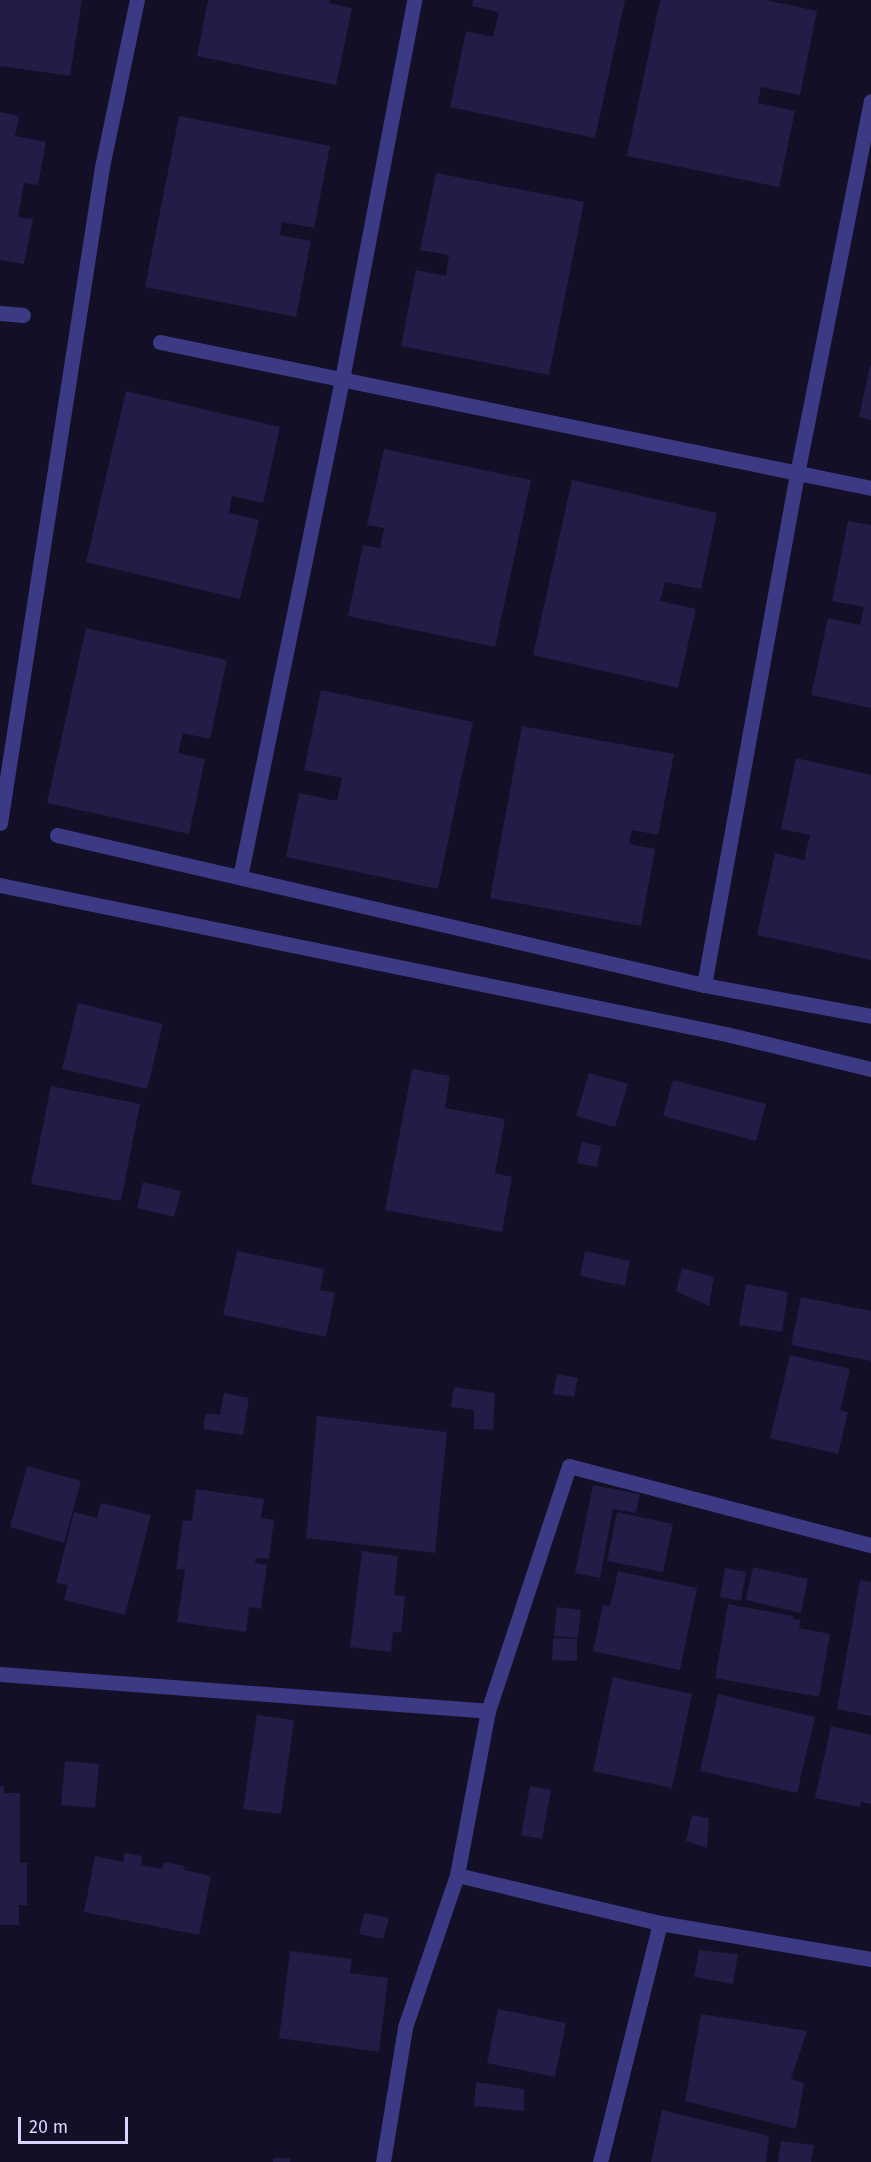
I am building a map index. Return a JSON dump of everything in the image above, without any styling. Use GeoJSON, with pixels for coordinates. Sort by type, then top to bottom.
{"type":"FeatureCollection","features":[{"type":"Feature","properties":{"kind":"street"},"geometry":{"type":"LineString","coordinates":[[0,823],[102,167],[137,0]]}},
{"type":"Feature","properties":{"kind":"street"},"geometry":{"type":"LineString","coordinates":[[240,878],[342,379],[414,0]]}},
{"type":"Feature","properties":{"kind":"street"},"geometry":{"type":"LineString","coordinates":[[704,985],[797,474],[871,101]]}},
{"type":"Feature","properties":{"kind":"street"},"geometry":{"type":"LineString","coordinates":[[0,313],[22,315]]}},
{"type":"Feature","properties":{"kind":"street"},"geometry":{"type":"LineString","coordinates":[[160,342],[871,488]]}},
{"type":"Feature","properties":{"kind":"street"},"geometry":{"type":"LineString","coordinates":[[57,835],[704,985],[871,1016]]}},
{"type":"Feature","properties":{"kind":"street"},"geometry":{"type":"LineString","coordinates":[[0,885],[726,1034],[871,1069]]}},
{"type":"Feature","properties":{"kind":"street"},"geometry":{"type":"LineString","coordinates":[[383,2162],[405,2027],[457,1875],[488,1711],[569,1466],[871,1545]]}},
{"type":"Feature","properties":{"kind":"street"},"geometry":{"type":"LineString","coordinates":[[0,1674],[488,1711]]}},
{"type":"Feature","properties":{"kind":"street"},"geometry":{"type":"LineString","coordinates":[[457,1875],[660,1923],[871,1959]]}},
{"type":"Feature","properties":{"kind":"street"},"geometry":{"type":"LineString","coordinates":[[600,2162],[660,1923]]}},
{"type":"Feature","properties":{"kind":"building"},"geometry":{"type":"Polygon","coordinates":[[[0,0],[82,0],[70,76],[0,66],[0,0]]]}},
{"type":"Feature","properties":{"kind":"building"},"geometry":{"type":"Polygon","coordinates":[[[208,0],[330,0],[329,3],[352,8],[336,85],[197,56],[208,0]]]}},
{"type":"Feature","properties":{"kind":"building"},"geometry":{"type":"Polygon","coordinates":[[[473,0],[625,0],[595,138],[450,107],[466,31],[493,37],[499,12],[472,6],[473,0]]]}},
{"type":"Feature","properties":{"kind":"building"},"geometry":{"type":"Polygon","coordinates":[[[660,0],[766,0],[817,11],[800,95],[761,87],[758,103],[795,111],[779,187],[627,156],[660,0]]]}},
{"type":"Feature","properties":{"kind":"building"},"geometry":{"type":"Polygon","coordinates":[[[0,112],[19,116],[15,136],[46,142],[38,185],[24,183],[18,217],[33,219],[24,264],[0,260],[0,112]]]}},
{"type":"Feature","properties":{"kind":"building"},"geometry":{"type":"Polygon","coordinates":[[[179,116],[330,146],[314,228],[282,222],[280,235],[311,241],[296,317],[145,287],[179,116]]]}},
{"type":"Feature","properties":{"kind":"building"},"geometry":{"type":"Polygon","coordinates":[[[436,173],[584,202],[549,375],[401,346],[416,270],[446,276],[449,255],[420,250],[436,173]]]}},
{"type":"Feature","properties":{"kind":"building"},"geometry":{"type":"Polygon","coordinates":[[[871,366],[871,420],[859,417],[871,366]]]}},
{"type":"Feature","properties":{"kind":"building"},"geometry":{"type":"Polygon","coordinates":[[[126,391],[280,427],[263,503],[232,496],[229,513],[259,520],[240,599],[86,562],[126,391]]]}},
{"type":"Feature","properties":{"kind":"building"},"geometry":{"type":"Polygon","coordinates":[[[384,449],[531,480],[495,647],[348,616],[363,545],[380,548],[384,528],[367,525],[384,449]]]}},
{"type":"Feature","properties":{"kind":"building"},"geometry":{"type":"Polygon","coordinates":[[[572,480],[717,513],[701,589],[665,582],[660,601],[696,609],[678,688],[533,655],[572,480]]]}},
{"type":"Feature","properties":{"kind":"building"},"geometry":{"type":"Polygon","coordinates":[[[848,521],[871,525],[871,708],[811,695],[828,618],[860,625],[864,607],[832,601],[848,521]]]}},
{"type":"Feature","properties":{"kind":"building"},"geometry":{"type":"Polygon","coordinates":[[[86,628],[227,660],[210,739],[183,733],[178,753],[205,759],[189,834],[47,803],[86,628]]]}},
{"type":"Feature","properties":{"kind":"building"},"geometry":{"type":"Polygon","coordinates":[[[321,690],[473,722],[438,889],[286,857],[299,793],[337,801],[342,778],[304,770],[321,690]]]}},
{"type":"Feature","properties":{"kind":"building"},"geometry":{"type":"Polygon","coordinates":[[[522,726],[674,754],[658,835],[632,830],[629,844],[655,849],[641,926],[490,898],[522,726]]]}},
{"type":"Feature","properties":{"kind":"building"},"geometry":{"type":"Polygon","coordinates":[[[796,758],[871,775],[871,960],[757,935],[775,853],[804,860],[810,835],[781,829],[796,758]]]}},
{"type":"Feature","properties":{"kind":"building"},"geometry":{"type":"Polygon","coordinates":[[[78,1003],[163,1024],[147,1089],[62,1069],[78,1003]]]}},
{"type":"Feature","properties":{"kind":"building"},"geometry":{"type":"Polygon","coordinates":[[[412,1069],[450,1076],[445,1108],[505,1119],[495,1173],[512,1177],[502,1232],[385,1210],[412,1069]]]}},
{"type":"Feature","properties":{"kind":"building"},"geometry":{"type":"Polygon","coordinates":[[[589,1073],[628,1084],[615,1127],[576,1116],[589,1073]]]}},
{"type":"Feature","properties":{"kind":"building"},"geometry":{"type":"Polygon","coordinates":[[[673,1080],[766,1104],[756,1141],[663,1116],[673,1080]]]}},
{"type":"Feature","properties":{"kind":"building"},"geometry":{"type":"Polygon","coordinates":[[[51,1086],[140,1104],[121,1201],[31,1184],[51,1086]]]}},
{"type":"Feature","properties":{"kind":"building"},"geometry":{"type":"Polygon","coordinates":[[[582,1142],[601,1146],[597,1167],[577,1163],[582,1142]]]}},
{"type":"Feature","properties":{"kind":"building"},"geometry":{"type":"Polygon","coordinates":[[[143,1182],[181,1191],[174,1217],[137,1208],[143,1182]]]}},
{"type":"Feature","properties":{"kind":"building"},"geometry":{"type":"Polygon","coordinates":[[[237,1251],[324,1269],[320,1290],[335,1293],[326,1337],[223,1315],[237,1251]]]}},
{"type":"Feature","properties":{"kind":"building"},"geometry":{"type":"Polygon","coordinates":[[[585,1251],[630,1261],[625,1286],[580,1276],[585,1251]]]}},
{"type":"Feature","properties":{"kind":"building"},"geometry":{"type":"Polygon","coordinates":[[[682,1268],[714,1277],[709,1306],[676,1291],[682,1268]]]}},
{"type":"Feature","properties":{"kind":"building"},"geometry":{"type":"Polygon","coordinates":[[[746,1284],[788,1292],[782,1332],[739,1325],[746,1284]]]}},
{"type":"Feature","properties":{"kind":"building"},"geometry":{"type":"Polygon","coordinates":[[[801,1297],[871,1311],[871,1361],[791,1345],[801,1297]]]}},
{"type":"Feature","properties":{"kind":"building"},"geometry":{"type":"Polygon","coordinates":[[[790,1355],[850,1369],[840,1410],[848,1412],[838,1454],[770,1438],[790,1355]]]}},
{"type":"Feature","properties":{"kind":"building"},"geometry":{"type":"Polygon","coordinates":[[[557,1374],[578,1378],[574,1397],[553,1394],[557,1374]]]}},
{"type":"Feature","properties":{"kind":"building"},"geometry":{"type":"Polygon","coordinates":[[[454,1387],[495,1393],[493,1430],[474,1429],[474,1410],[451,1407],[454,1387]]]}},
{"type":"Feature","properties":{"kind":"building"},"geometry":{"type":"Polygon","coordinates":[[[224,1393],[249,1398],[243,1435],[203,1429],[206,1413],[220,1415],[224,1393]]]}},
{"type":"Feature","properties":{"kind":"building"},"geometry":{"type":"Polygon","coordinates":[[[317,1416],[447,1432],[435,1553],[306,1538],[317,1416]]]}},
{"type":"Feature","properties":{"kind":"building"},"geometry":{"type":"Polygon","coordinates":[[[27,1466],[81,1481],[64,1543],[10,1527],[27,1466]]]}},
{"type":"Feature","properties":{"kind":"building"},"geometry":{"type":"Polygon","coordinates":[[[593,1485],[640,1494],[636,1513],[613,1509],[600,1578],[575,1573],[593,1485]]]}},
{"type":"Feature","properties":{"kind":"building"},"geometry":{"type":"Polygon","coordinates":[[[196,1489],[264,1499],[261,1518],[274,1520],[269,1559],[256,1558],[255,1563],[267,1565],[261,1609],[249,1607],[246,1632],[177,1622],[185,1570],[176,1569],[183,1520],[192,1521],[196,1489]]]}},
{"type":"Feature","properties":{"kind":"building"},"geometry":{"type":"Polygon","coordinates":[[[101,1503],[151,1515],[125,1615],[64,1600],[68,1585],[56,1583],[74,1512],[97,1518],[101,1503]]]}},
{"type":"Feature","properties":{"kind":"building"},"geometry":{"type":"Polygon","coordinates":[[[617,1512],[673,1524],[663,1572],[607,1561],[617,1512]]]}},
{"type":"Feature","properties":{"kind":"building"},"geometry":{"type":"Polygon","coordinates":[[[362,1551],[398,1556],[394,1595],[405,1596],[401,1633],[393,1632],[391,1652],[350,1647],[362,1551]]]}},
{"type":"Feature","properties":{"kind":"building"},"geometry":{"type":"Polygon","coordinates":[[[753,1567],[808,1579],[801,1613],[746,1600],[753,1567]]]}},
{"type":"Feature","properties":{"kind":"building"},"geometry":{"type":"Polygon","coordinates":[[[725,1568],[746,1572],[741,1601],[720,1597],[725,1568]]]}},
{"type":"Feature","properties":{"kind":"building"},"geometry":{"type":"Polygon","coordinates":[[[618,1571],[697,1588],[680,1670],[593,1651],[603,1605],[610,1606],[618,1571]]]}},
{"type":"Feature","properties":{"kind":"building"},"geometry":{"type":"Polygon","coordinates":[[[860,1580],[871,1582],[871,1716],[837,1709],[860,1580]]]}},
{"type":"Feature","properties":{"kind":"building"},"geometry":{"type":"Polygon","coordinates":[[[728,1604],[793,1616],[793,1619],[801,1620],[799,1628],[830,1634],[819,1697],[715,1678],[728,1604]]]}},
{"type":"Feature","properties":{"kind":"building"},"geometry":{"type":"Polygon","coordinates":[[[557,1607],[581,1610],[578,1638],[554,1636],[557,1607]]]}},
{"type":"Feature","properties":{"kind":"building"},"geometry":{"type":"Polygon","coordinates":[[[553,1638],[577,1639],[577,1661],[552,1660],[553,1638]]]}},
{"type":"Feature","properties":{"kind":"building"},"geometry":{"type":"Polygon","coordinates":[[[613,1677],[692,1694],[672,1788],[593,1771],[613,1677]]]}},
{"type":"Feature","properties":{"kind":"building"},"geometry":{"type":"Polygon","coordinates":[[[718,1694],[815,1717],[797,1793],[700,1771],[718,1694]]]}},
{"type":"Feature","properties":{"kind":"building"},"geometry":{"type":"Polygon","coordinates":[[[257,1715],[294,1720],[281,1814],[243,1809],[257,1715]]]}},
{"type":"Feature","properties":{"kind":"building"},"geometry":{"type":"Polygon","coordinates":[[[831,1726],[871,1735],[871,1804],[861,1802],[860,1807],[815,1798],[831,1726]]]}},
{"type":"Feature","properties":{"kind":"building"},"geometry":{"type":"Polygon","coordinates":[[[65,1761],[99,1764],[95,1808],[61,1805],[65,1761]]]}},
{"type":"Feature","properties":{"kind":"building"},"geometry":{"type":"Polygon","coordinates":[[[0,1786],[4,1786],[4,1793],[20,1793],[20,1863],[27,1863],[27,1905],[19,1905],[19,1925],[0,1925],[0,1786]]]}},
{"type":"Feature","properties":{"kind":"building"},"geometry":{"type":"Polygon","coordinates":[[[530,1786],[551,1790],[542,1839],[521,1835],[530,1786]]]}},
{"type":"Feature","properties":{"kind":"building"},"geometry":{"type":"Polygon","coordinates":[[[692,1815],[709,1818],[707,1848],[686,1841],[692,1815]]]}},
{"type":"Feature","properties":{"kind":"building"},"geometry":{"type":"Polygon","coordinates":[[[125,1853],[142,1856],[141,1865],[162,1869],[164,1862],[185,1866],[184,1870],[211,1876],[199,1935],[84,1912],[95,1856],[123,1862],[125,1853]]]}},
{"type":"Feature","properties":{"kind":"building"},"geometry":{"type":"Polygon","coordinates":[[[364,1913],[389,1918],[383,1939],[359,1934],[364,1913]]]}},
{"type":"Feature","properties":{"kind":"building"},"geometry":{"type":"Polygon","coordinates":[[[699,1950],[738,1954],[733,1984],[694,1977],[699,1950]]]}},
{"type":"Feature","properties":{"kind":"building"},"geometry":{"type":"Polygon","coordinates":[[[290,1951],[352,1959],[350,1973],[388,1978],[379,2052],[279,2038],[290,1951]]]}},
{"type":"Feature","properties":{"kind":"building"},"geometry":{"type":"Polygon","coordinates":[[[498,2009],[566,2023],[555,2077],[487,2063],[498,2009]]]}},
{"type":"Feature","properties":{"kind":"building"},"geometry":{"type":"Polygon","coordinates":[[[701,2014],[807,2031],[791,2079],[804,2083],[796,2129],[685,2101],[701,2014]]]}},
{"type":"Feature","properties":{"kind":"building"},"geometry":{"type":"Polygon","coordinates":[[[476,2082],[524,2089],[524,2111],[474,2106],[476,2082]]]}},
{"type":"Feature","properties":{"kind":"building"},"geometry":{"type":"Polygon","coordinates":[[[662,2110],[769,2136],[766,2162],[651,2162],[662,2110]]]}},
{"type":"Feature","properties":{"kind":"building"},"geometry":{"type":"Polygon","coordinates":[[[781,2141],[814,2145],[811,2162],[778,2162],[781,2141]]]}},
{"type":"Feature","properties":{"kind":"building"},"geometry":{"type":"Polygon","coordinates":[[[273,2158],[290,2158],[290,2162],[273,2162],[273,2158]]]}}]}
